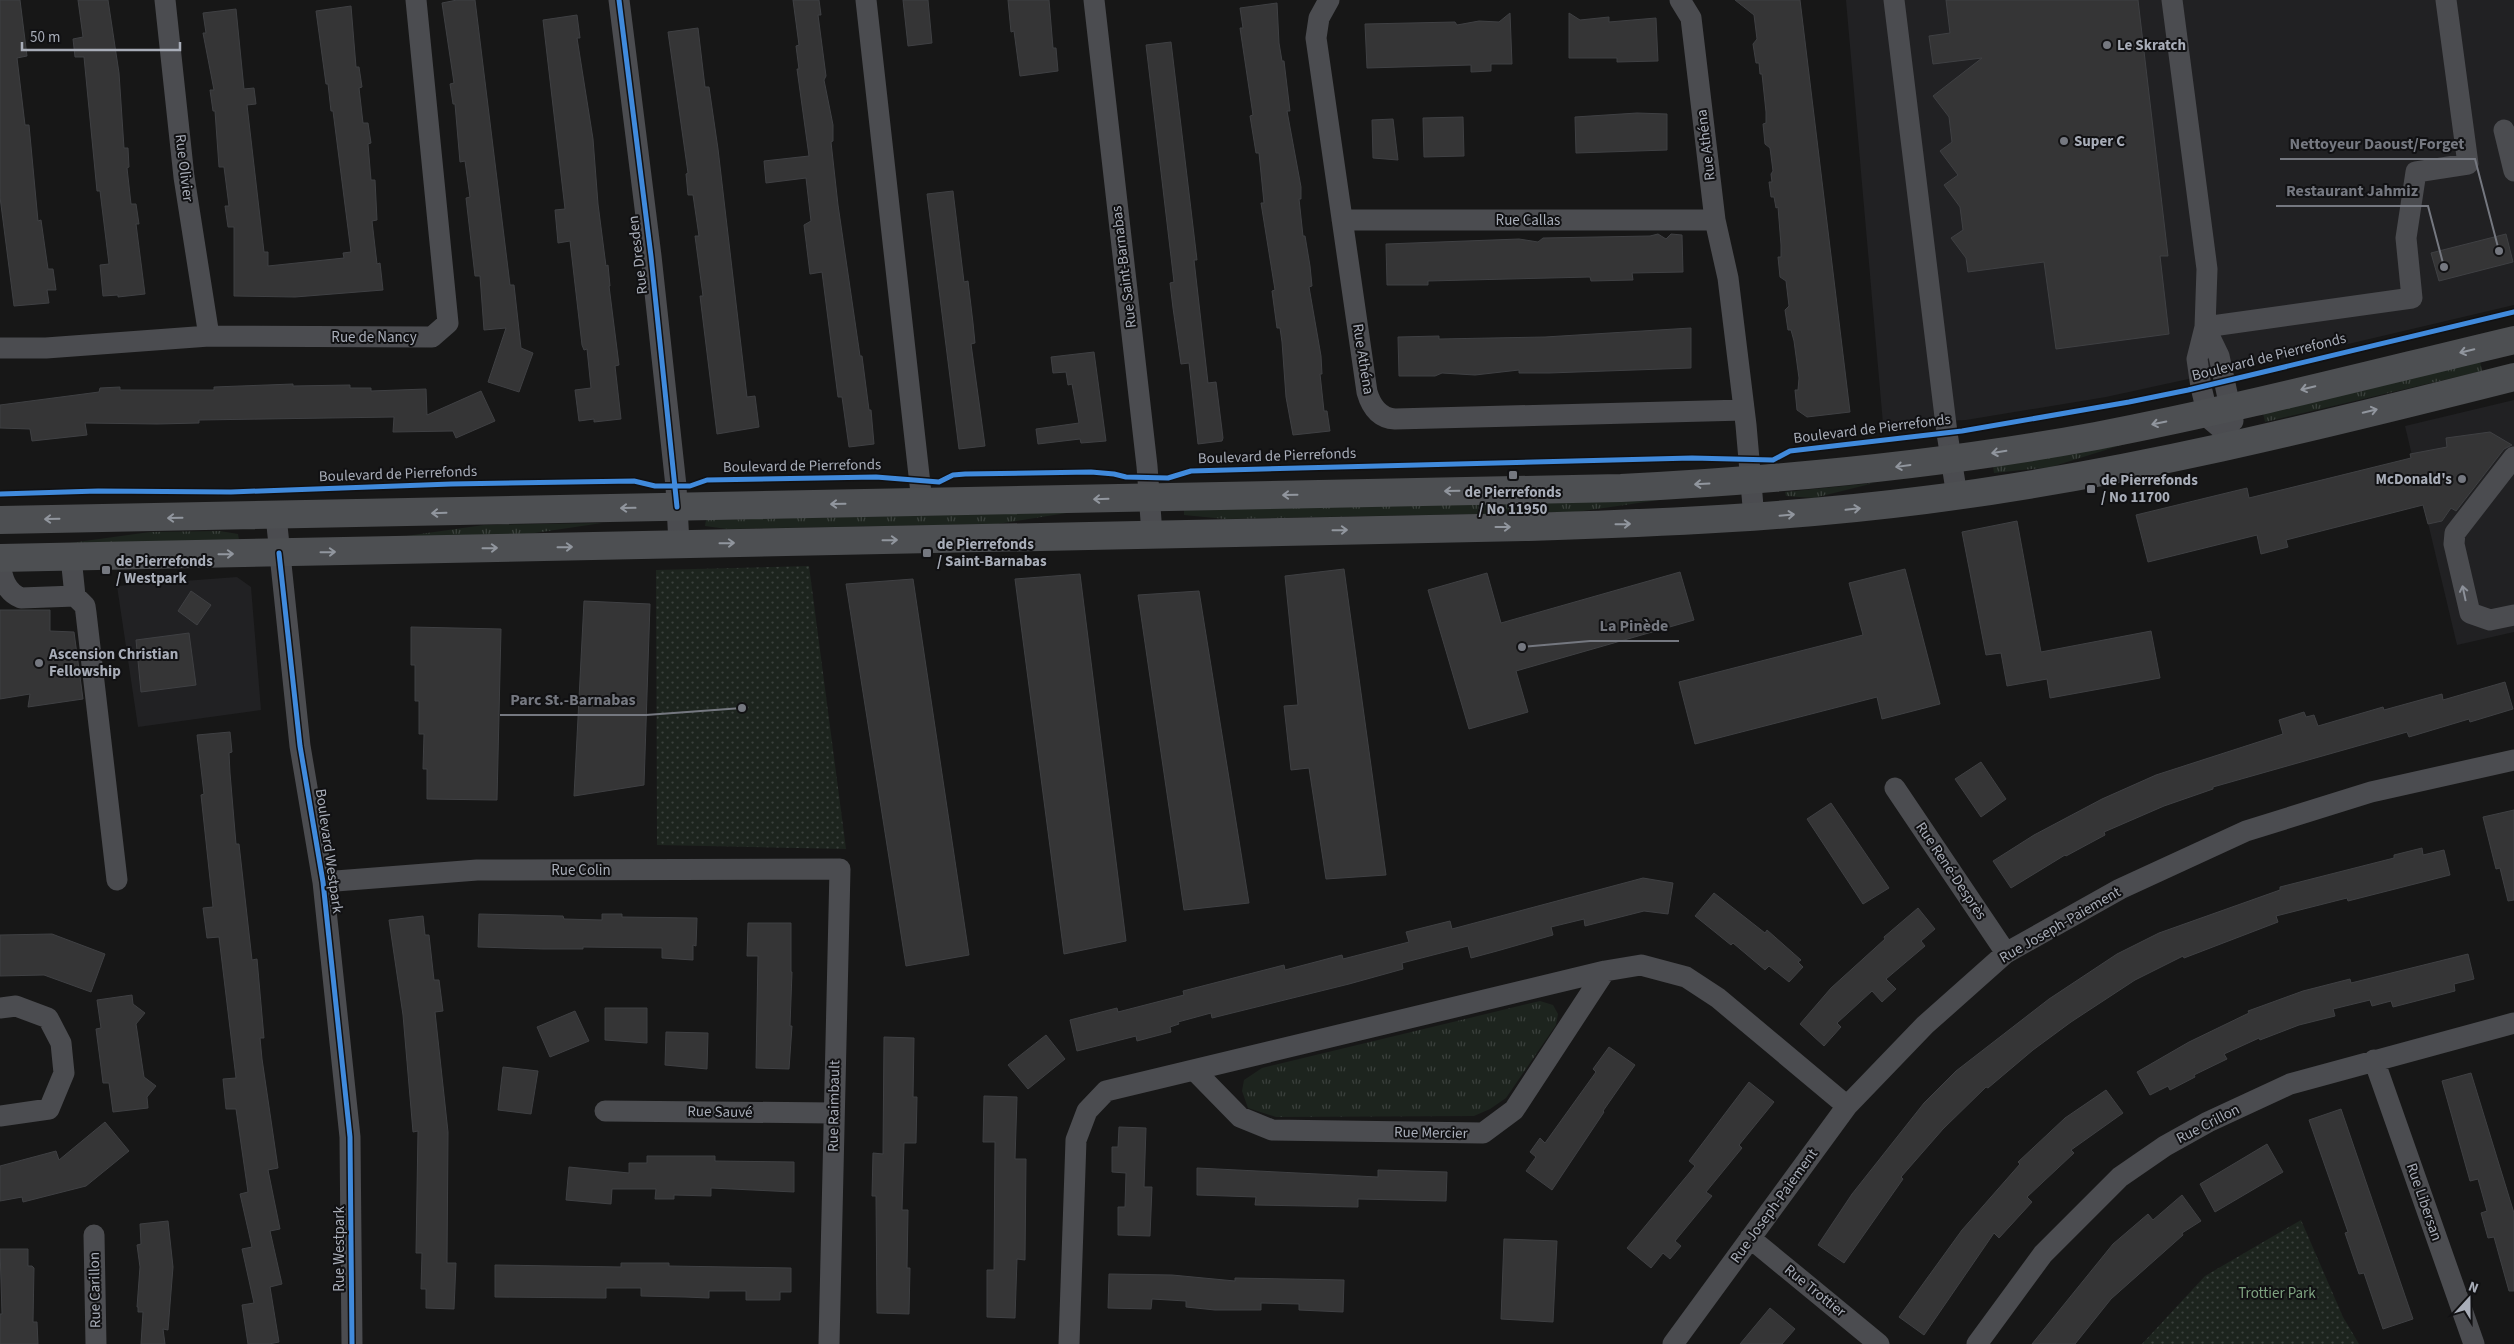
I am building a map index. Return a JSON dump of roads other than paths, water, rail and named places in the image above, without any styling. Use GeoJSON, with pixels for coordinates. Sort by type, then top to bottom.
{"type":"FeatureCollection","features":[{"type":"Feature","properties":{"kind":"main road"},"geometry":{"type":"LineString","coordinates":[[0,520],[1621,488],[1751,481],[1951,459],[2088,437],[2218,410],[2514,340]]}},
{"type":"Feature","properties":{"kind":"main road"},"geometry":{"type":"LineString","coordinates":[[0,558],[1662,524],[1754,518],[1957,496],[2116,469],[2238,443],[2514,377]]}},
{"type":"Feature","properties":{"kind":"street","name":"Rue Olivier"},"geometry":{"type":"LineString","coordinates":[[165,0],[184,177],[209,336]]}},
{"type":"Feature","properties":{"kind":"street","name":"Rue de Nancy"},"geometry":{"type":"LineString","coordinates":[[0,348],[46,348],[209,336],[432,337],[448,323],[416,0]]}},
{"type":"Feature","properties":{"kind":"street","name":"Rue Dresden"},"geometry":{"type":"LineString","coordinates":[[620,0],[651,256],[677,507],[679,544]]}},
{"type":"Feature","properties":{"kind":"street"},"geometry":{"type":"LineString","coordinates":[[866,0],[922,502]]}},
{"type":"Feature","properties":{"kind":"street","name":"Rue Saint-Barnabas"},"geometry":{"type":"LineString","coordinates":[[1094,0],[1150,497],[1152,534]]}},
{"type":"Feature","properties":{"kind":"street","name":"Rue Athéna"},"geometry":{"type":"LineString","coordinates":[[1329,0],[1319,18],[1316,38],[1367,392],[1373,407],[1384,417],[1411,419],[1744,410]]}},
{"type":"Feature","properties":{"kind":"street","name":"Rue Athéna"},"geometry":{"type":"LineString","coordinates":[[1680,0],[1691,18],[1715,220],[1728,278],[1744,410],[1754,518]]}},
{"type":"Feature","properties":{"kind":"street"},"geometry":{"type":"LineString","coordinates":[[1894,0],[1957,496]]}},
{"type":"Feature","properties":{"kind":"street"},"geometry":{"type":"LineString","coordinates":[[2172,0],[2206,269],[2205,327],[2219,356],[2218,410],[2238,443]]}},
{"type":"Feature","properties":{"kind":"street"},"geometry":{"type":"LineString","coordinates":[[2205,327],[2412,298],[2406,238],[2416,172],[2468,164],[2446,0]]}},
{"type":"Feature","properties":{"kind":"street"},"geometry":{"type":"LineString","coordinates":[[2504,130],[2514,170]]}},
{"type":"Feature","properties":{"kind":"street","name":"Rue Callas"},"geometry":{"type":"LineString","coordinates":[[1342,220],[1715,220]]}},
{"type":"Feature","properties":{"kind":"street"},"geometry":{"type":"LineString","coordinates":[[2514,457],[2455,533],[2454,544],[2470,613],[2490,620],[2514,615]]}},
{"type":"Feature","properties":{"kind":"street","name":"Boulevard Westpark"},"geometry":{"type":"LineString","coordinates":[[276,516],[300,746],[323,882],[350,1153]]}},
{"type":"Feature","properties":{"kind":"street"},"geometry":{"type":"LineString","coordinates":[[72,557],[75,596],[85,606],[86,612],[117,880]]}},
{"type":"Feature","properties":{"kind":"street"},"geometry":{"type":"LineString","coordinates":[[0,563],[5,584],[15,596],[21,598],[75,596]]}},
{"type":"Feature","properties":{"kind":"street","name":"Rue Joseph-Paiement"},"geometry":{"type":"LineString","coordinates":[[1674,1344],[1847,1106],[1925,1025],[2006,953],[2120,889],[2246,831],[2370,792],[2514,760]]}},
{"type":"Feature","properties":{"kind":"street","name":"Rue René-Desprès"},"geometry":{"type":"LineString","coordinates":[[1895,788],[2006,953]]}},
{"type":"Feature","properties":{"kind":"street","name":"Rue Colin"},"geometry":{"type":"LineString","coordinates":[[323,882],[477,870],[840,869]]}},
{"type":"Feature","properties":{"kind":"street","name":"Rue Raimbault"},"geometry":{"type":"LineString","coordinates":[[829,1344],[840,869]]}},
{"type":"Feature","properties":{"kind":"street"},"geometry":{"type":"LineString","coordinates":[[1069,1344],[1076,1140],[1088,1112],[1106,1091],[1605,971],[1641,965],[1686,978],[1718,998],[1847,1106]]}},
{"type":"Feature","properties":{"kind":"street","name":"Rue Mercier"},"geometry":{"type":"LineString","coordinates":[[1195,1070],[1240,1117],[1272,1130],[1483,1134],[1514,1110],[1605,971]]}},
{"type":"Feature","properties":{"kind":"street"},"geometry":{"type":"LineString","coordinates":[[0,1008],[16,1006],[48,1018],[61,1043],[64,1073],[49,1109],[0,1116]]}},
{"type":"Feature","properties":{"kind":"street","name":"Rue Crillon"},"geometry":{"type":"LineString","coordinates":[[1977,1344],[2043,1254],[2127,1172],[2165,1146],[2208,1122],[2282,1087],[2374,1060],[2514,1023]]}},
{"type":"Feature","properties":{"kind":"street","name":"Rue Libersan"},"geometry":{"type":"LineString","coordinates":[[2374,1060],[2474,1344]]}},
{"type":"Feature","properties":{"kind":"street","name":"Rue Sauvé"},"geometry":{"type":"LineString","coordinates":[[605,1111],[834,1113]]}},
{"type":"Feature","properties":{"kind":"street","name":"Rue Westpark"},"geometry":{"type":"LineString","coordinates":[[350,1153],[352,1344]]}},
{"type":"Feature","properties":{"kind":"street","name":"Rue Carillon"},"geometry":{"type":"LineString","coordinates":[[94,1235],[96,1344]]}},
{"type":"Feature","properties":{"kind":"street","name":"Rue Trottier"},"geometry":{"type":"LineString","coordinates":[[1750,1238],[1879,1344]]}},
{"type":"Feature","properties":{"kind":"place","name":"Le Skratch"},"geometry":{"type":"Point","coordinates":[2107,45]}},
{"type":"Feature","properties":{"kind":"place","name":"Super C"},"geometry":{"type":"Point","coordinates":[2064,141]}},
{"type":"Feature","properties":{"kind":"place","name":"Nettoyeur Daoust/Forget"},"geometry":{"type":"Point","coordinates":[2499,251]}},
{"type":"Feature","properties":{"kind":"place","name":"Restaurant Jahmiz"},"geometry":{"type":"Point","coordinates":[2444,267]}},
{"type":"Feature","properties":{"kind":"place","name":"de Pierrefonds / No 11950"},"geometry":{"type":"Point","coordinates":[1513,475]}},
{"type":"Feature","properties":{"kind":"place","name":"McDonald's"},"geometry":{"type":"Point","coordinates":[2462,479]}},
{"type":"Feature","properties":{"kind":"place","name":"de Pierrefonds / No 11700"},"geometry":{"type":"Point","coordinates":[2091,489]}},
{"type":"Feature","properties":{"kind":"place","name":"de Pierrefonds / Saint-Barnabas"},"geometry":{"type":"Point","coordinates":[927,553]}},
{"type":"Feature","properties":{"kind":"place","name":"de Pierrefonds / Westpark"},"geometry":{"type":"Point","coordinates":[106,570]}},
{"type":"Feature","properties":{"kind":"place","name":"La Pinède"},"geometry":{"type":"Point","coordinates":[1522,647]}},
{"type":"Feature","properties":{"kind":"place","name":"Ascension Christian Fellowship"},"geometry":{"type":"Point","coordinates":[39,663]}},
{"type":"Feature","properties":{"kind":"place","name":"Parc St.-Barnabas"},"geometry":{"type":"Point","coordinates":[742,708]}},
{"type":"Feature","properties":{"kind":"park label","name":"Trottier Park"},"geometry":{"type":"Point","coordinates":[2277,1293]}}]}
